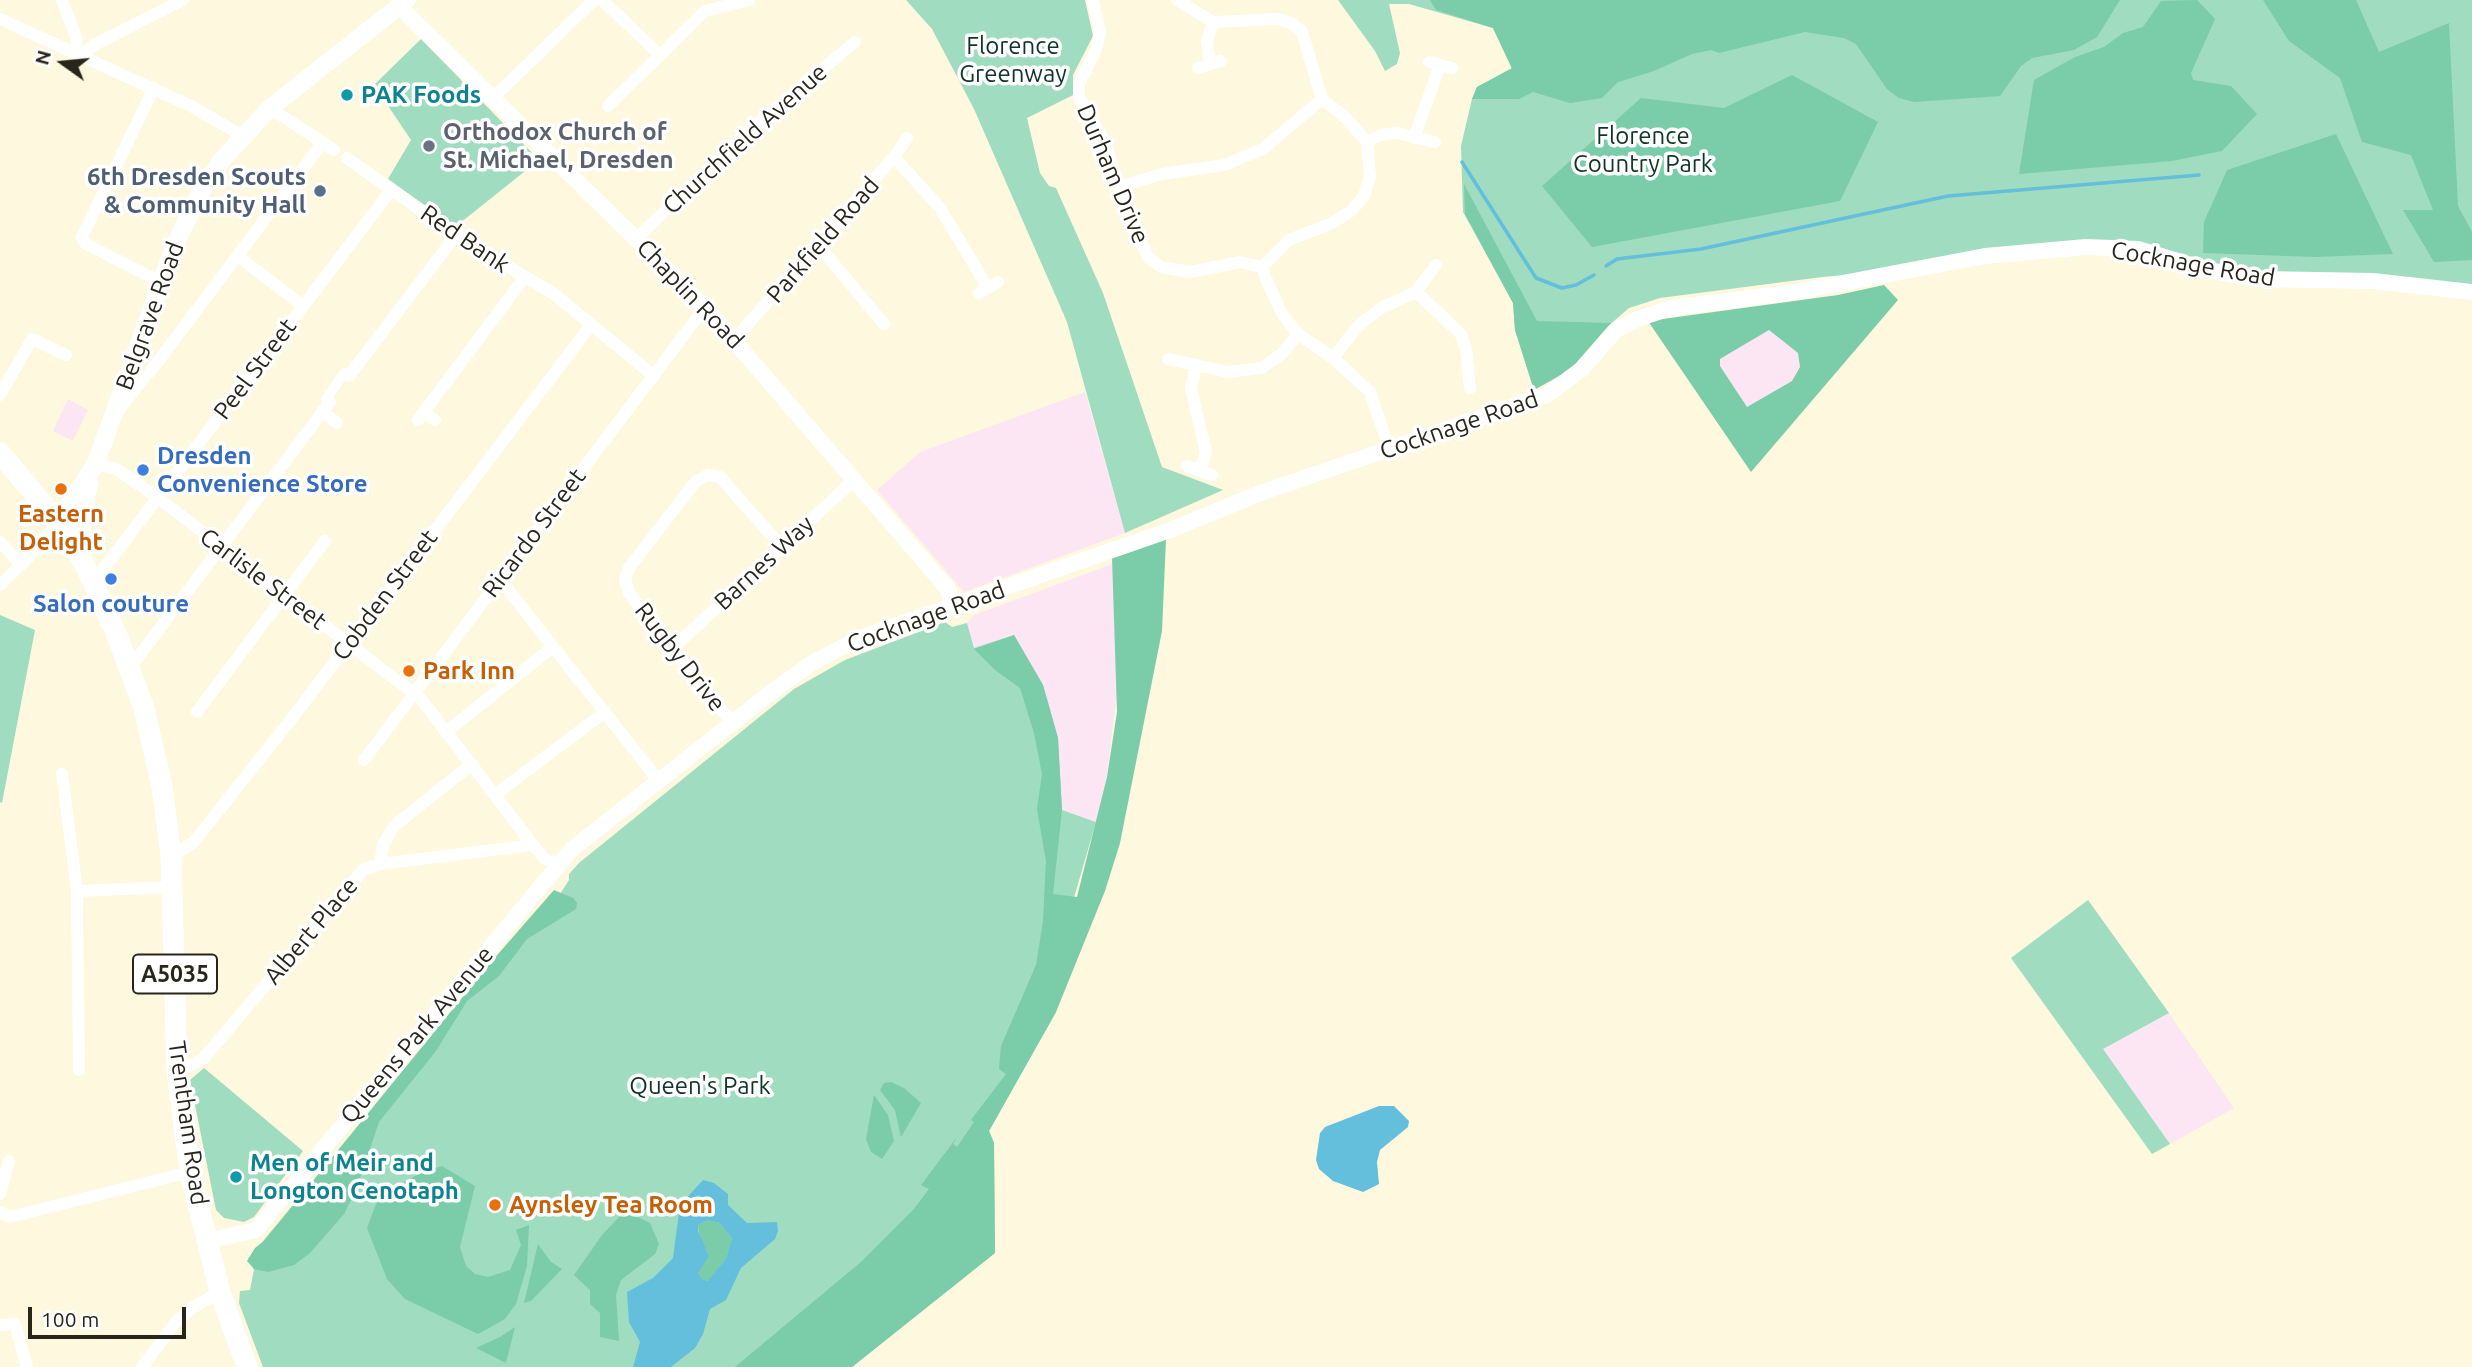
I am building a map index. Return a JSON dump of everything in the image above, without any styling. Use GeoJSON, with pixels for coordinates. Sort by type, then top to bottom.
{"type":"FeatureCollection","features":[{"type":"Feature","properties":{"kind":"main road","name":"Belgrave Road"},"geometry":{"type":"LineString","coordinates":[[97,567],[81,520],[94,467],[161,282],[198,197],[221,161],[270,108],[397,4]]}},
{"type":"Feature","properties":{"kind":"main road","name":"Trentham Road"},"geometry":{"type":"LineString","coordinates":[[0,453],[97,567],[144,708],[162,787],[171,856],[174,887],[177,1072],[190,1172],[220,1292],[247,1367]]}},
{"type":"Feature","properties":{"kind":"main road","name":"Belgrave Road"},"geometry":{"type":"LineString","coordinates":[[58,522],[94,467]]}},
{"type":"Feature","properties":{"kind":"street"},"geometry":{"type":"LineString","coordinates":[[62,0],[76,37],[79,57]]}},
{"type":"Feature","properties":{"kind":"street"},"geometry":{"type":"LineString","coordinates":[[79,57],[96,44],[183,0]]}},
{"type":"Feature","properties":{"kind":"street"},"geometry":{"type":"LineString","coordinates":[[493,98],[594,0]]}},
{"type":"Feature","properties":{"kind":"street"},"geometry":{"type":"LineString","coordinates":[[602,0],[659,54]]}},
{"type":"Feature","properties":{"kind":"street"},"geometry":{"type":"LineString","coordinates":[[608,106],[705,11],[749,0]]}},
{"type":"Feature","properties":{"kind":"street","name":"Durham Drive"},"geometry":{"type":"LineString","coordinates":[[1093,0],[1100,32],[1096,50],[1079,84],[1079,97],[1105,142],[1119,187],[1148,257],[1161,267],[1190,272],[1240,262],[1264,271]]}},
{"type":"Feature","properties":{"kind":"street"},"geometry":{"type":"LineString","coordinates":[[1177,0],[1213,22],[1278,19],[1293,24],[1302,32],[1322,99],[1346,118],[1367,142],[1370,176],[1363,197],[1351,211],[1332,223],[1289,240],[1264,271],[1282,314],[1298,334],[1333,358],[1370,392],[1389,448]]}},
{"type":"Feature","properties":{"kind":"street","name":"Chaplin Road"},"geometry":{"type":"LineString","coordinates":[[397,4],[637,238],[735,339],[948,589],[954,606]]}},
{"type":"Feature","properties":{"kind":"street"},"geometry":{"type":"LineString","coordinates":[[0,19],[79,57],[153,88],[223,122],[243,136]]}},
{"type":"Feature","properties":{"kind":"street"},"geometry":{"type":"LineString","coordinates":[[1209,64],[1208,41],[1213,22]]}},
{"type":"Feature","properties":{"kind":"street","name":"Churchfield Avenue"},"geometry":{"type":"LineString","coordinates":[[637,238],[747,132],[855,42]]}},
{"type":"Feature","properties":{"kind":"street"},"geometry":{"type":"LineString","coordinates":[[1414,138],[1440,65]]}},
{"type":"Feature","properties":{"kind":"street"},"geometry":{"type":"LineString","coordinates":[[153,88],[82,237],[86,244],[161,282]]}},
{"type":"Feature","properties":{"kind":"street"},"geometry":{"type":"LineString","coordinates":[[1119,187],[1162,174],[1223,165],[1263,149],[1322,99]]}},
{"type":"Feature","properties":{"kind":"street","name":"Red Bank"},"geometry":{"type":"LineString","coordinates":[[270,108],[347,158],[456,235],[554,294],[654,376]]}},
{"type":"Feature","properties":{"kind":"street"},"geometry":{"type":"LineString","coordinates":[[1367,142],[1381,135],[1397,133],[1435,142]]}},
{"type":"Feature","properties":{"kind":"street","name":"Parkfield Road"},"geometry":{"type":"LineString","coordinates":[[735,339],[894,157],[907,138]]}},
{"type":"Feature","properties":{"kind":"street"},"geometry":{"type":"LineString","coordinates":[[111,422],[239,257],[323,142]]}},
{"type":"Feature","properties":{"kind":"street"},"geometry":{"type":"LineString","coordinates":[[894,157],[940,208],[988,287]]}},
{"type":"Feature","properties":{"kind":"street","name":"Peel Street"},"geometry":{"type":"LineString","coordinates":[[97,567],[157,497],[303,306],[355,245],[392,189]]}},
{"type":"Feature","properties":{"kind":"street"},"geometry":{"type":"LineString","coordinates":[[337,423],[326,407],[326,399],[369,349],[398,299],[456,235]]}},
{"type":"Feature","properties":{"kind":"street"},"geometry":{"type":"LineString","coordinates":[[818,244],[884,324]]}},
{"type":"Feature","properties":{"kind":"street","name":"Cocknage Road"},"geometry":{"type":"LineString","coordinates":[[556,865],[658,780],[812,663],[860,638],[1124,546],[1263,492],[1547,395],[1582,369],[1616,330],[1637,318],[1671,308],[1790,293],[1985,256],[2086,247],[2138,249],[2207,271],[2261,279],[2373,281],[2472,292]]}},
{"type":"Feature","properties":{"kind":"street"},"geometry":{"type":"LineString","coordinates":[[239,257],[303,306]]}},
{"type":"Feature","properties":{"kind":"street"},"geometry":{"type":"LineString","coordinates":[[1333,358],[1358,326],[1381,308],[1416,292],[1436,265]]}},
{"type":"Feature","properties":{"kind":"street"},"geometry":{"type":"LineString","coordinates":[[435,420],[421,416],[524,278]]}},
{"type":"Feature","properties":{"kind":"street"},"geometry":{"type":"LineString","coordinates":[[1416,292],[1461,334],[1466,349],[1465,382]]}},
{"type":"Feature","properties":{"kind":"street","name":"Ricardo Street"},"geometry":{"type":"LineString","coordinates":[[364,760],[705,307]]}},
{"type":"Feature","properties":{"kind":"street","name":"Cobden Street"},"geometry":{"type":"LineString","coordinates":[[171,856],[193,843],[591,326]]}},
{"type":"Feature","properties":{"kind":"street"},"geometry":{"type":"LineString","coordinates":[[1168,359],[1228,372],[1262,368],[1282,354],[1298,334]]}},
{"type":"Feature","properties":{"kind":"street"},"geometry":{"type":"LineString","coordinates":[[0,395],[33,339],[66,355]]}},
{"type":"Feature","properties":{"kind":"street"},"geometry":{"type":"LineString","coordinates":[[369,349],[381,357]]}},
{"type":"Feature","properties":{"kind":"street"},"geometry":{"type":"LineString","coordinates":[[1196,365],[1191,389],[1206,453],[1200,470]]}},
{"type":"Feature","properties":{"kind":"street"},"geometry":{"type":"LineString","coordinates":[[130,668],[326,407]]}},
{"type":"Feature","properties":{"kind":"street","name":"Carlisle Street"},"geometry":{"type":"LineString","coordinates":[[94,467],[118,470],[157,497],[284,597],[414,692],[496,794],[533,845],[543,857],[556,865]]}},
{"type":"Feature","properties":{"kind":"street","name":"Rugby Drive"},"geometry":{"type":"LineString","coordinates":[[732,723],[629,593],[625,579],[629,568],[696,481],[708,475],[720,477],[781,546]]}},
{"type":"Feature","properties":{"kind":"street","name":"Barnes Way"},"geometry":{"type":"LineString","coordinates":[[673,648],[855,479]]}},
{"type":"Feature","properties":{"kind":"street"},"geometry":{"type":"LineString","coordinates":[[0,585],[58,522]]}},
{"type":"Feature","properties":{"kind":"street"},"geometry":{"type":"LineString","coordinates":[[0,542],[25,560]]}},
{"type":"Feature","properties":{"kind":"street"},"geometry":{"type":"LineString","coordinates":[[197,712],[323,550]]}},
{"type":"Feature","properties":{"kind":"street"},"geometry":{"type":"LineString","coordinates":[[499,578],[658,780]]}},
{"type":"Feature","properties":{"kind":"street"},"geometry":{"type":"LineString","coordinates":[[446,732],[553,648]]}},
{"type":"Feature","properties":{"kind":"street"},"geometry":{"type":"LineString","coordinates":[[496,794],[605,712]]}},
{"type":"Feature","properties":{"kind":"street","name":"Albert Place"},"geometry":{"type":"LineString","coordinates":[[177,1072],[204,1059],[363,870],[380,864],[383,845],[394,826],[472,764]]}},
{"type":"Feature","properties":{"kind":"street"},"geometry":{"type":"LineString","coordinates":[[62,774],[78,891],[79,1070]]}},
{"type":"Feature","properties":{"kind":"street"},"geometry":{"type":"LineString","coordinates":[[380,864],[533,845]]}},
{"type":"Feature","properties":{"kind":"street","name":"Queens Park Avenue"},"geometry":{"type":"LineString","coordinates":[[206,1241],[256,1230],[556,865]]}},
{"type":"Feature","properties":{"kind":"street"},"geometry":{"type":"LineString","coordinates":[[78,891],[174,887]]}},
{"type":"Feature","properties":{"kind":"street"},"geometry":{"type":"LineString","coordinates":[[0,1194],[9,1161]]}},
{"type":"Feature","properties":{"kind":"street"},"geometry":{"type":"LineString","coordinates":[[0,1212],[10,1217],[190,1172]]}},
{"type":"Feature","properties":{"kind":"street"},"geometry":{"type":"LineString","coordinates":[[142,1367],[184,1315],[202,1300],[220,1292]]}},
{"type":"Feature","properties":{"kind":"street"},"geometry":{"type":"LineString","coordinates":[[0,1325],[15,1324],[27,1367]]}},
{"type":"Feature","properties":{"kind":"shaded area"},"geometry":{"type":"Polygon","coordinates":[[[1769,330],[1798,353],[1800,367],[1792,381],[1747,408],[1720,366],[1720,359],[1769,330]]]}},
{"type":"Feature","properties":{"kind":"shaded area"},"geometry":{"type":"Polygon","coordinates":[[[1085,392],[1125,533],[964,592],[877,490],[920,452],[1085,392]]]}},
{"type":"Feature","properties":{"kind":"shaded area"},"geometry":{"type":"Polygon","coordinates":[[[68,399],[88,410],[73,441],[53,431],[68,399]]]}},
{"type":"Feature","properties":{"kind":"shaded area"},"geometry":{"type":"Polygon","coordinates":[[[1118,562],[1121,656],[1107,777],[1096,822],[1062,810],[1058,738],[1014,635],[974,649],[967,623],[974,615],[1118,562]]]}},
{"type":"Feature","properties":{"kind":"shaded area"},"geometry":{"type":"Polygon","coordinates":[[[2169,1013],[2234,1108],[2170,1144],[2102,1049],[2169,1013]]]}},
{"type":"Feature","properties":{"kind":"green space","name":"Florence Greenway"},"geometry":{"type":"Polygon","coordinates":[[[906,0],[1085,0],[1093,36],[1073,75],[1073,95],[1027,118],[1040,173],[1049,186],[1056,188],[1103,293],[1162,467],[1223,490],[1125,533],[1067,322],[974,109],[932,29],[906,0]]]}},
{"type":"Feature","properties":{"kind":"green space","name":"Florence Country Park"},"geometry":{"type":"Polygon","coordinates":[[[1338,0],[2472,0],[2472,287],[2261,279],[2138,249],[1822,277],[1660,298],[1629,308],[1534,390],[1515,330],[1513,303],[1463,212],[1461,146],[1472,99],[1477,87],[1512,69],[1493,28],[1409,4],[1389,4],[1400,53],[1397,64],[1385,71],[1375,51],[1338,0]]]}},
{"type":"Feature","properties":{"kind":"green space"},"geometry":{"type":"Polygon","coordinates":[[[1430,0],[2120,0],[2097,37],[2074,50],[2032,58],[2021,66],[2000,96],[1914,102],[1899,98],[1887,89],[1856,44],[1844,38],[1805,32],[1719,53],[1711,50],[1692,54],[1654,71],[1618,82],[1602,98],[1570,103],[1533,92],[1519,99],[1472,99],[1477,87],[1512,68],[1493,28],[1436,10],[1430,0]]]}},
{"type":"Feature","properties":{"kind":"green space"},"geometry":{"type":"Polygon","coordinates":[[[2197,0],[2215,19],[2191,73],[2193,80],[2231,86],[2257,114],[2222,151],[2172,161],[2019,174],[2034,80],[2075,57],[2104,47],[2123,33],[2143,27],[2161,1],[2197,0]]]}},
{"type":"Feature","properties":{"kind":"green space"},"geometry":{"type":"Polygon","coordinates":[[[2263,0],[2356,0],[2379,52],[2449,23],[2458,206],[2472,232],[2472,260],[2434,262],[2403,210],[2433,210],[2411,155],[2362,142],[2340,78],[2289,41],[2263,0]]]}},
{"type":"Feature","properties":{"kind":"green space"},"geometry":{"type":"Polygon","coordinates":[[[421,39],[539,160],[455,227],[388,179],[411,140],[374,85],[421,39]]]}},
{"type":"Feature","properties":{"kind":"green space"},"geometry":{"type":"Polygon","coordinates":[[[1792,75],[1878,122],[1840,201],[1592,247],[1542,186],[1641,98],[1724,108],[1792,75]]]}},
{"type":"Feature","properties":{"kind":"green space"},"geometry":{"type":"Polygon","coordinates":[[[2336,134],[2393,254],[2315,257],[2203,253],[2204,222],[2227,170],[2336,134]]]}},
{"type":"Feature","properties":{"kind":"green space"},"geometry":{"type":"Polygon","coordinates":[[[1464,184],[1537,321],[1611,323],[1570,370],[1534,390],[1515,330],[1513,303],[1465,214],[1464,184]]]}},
{"type":"Feature","properties":{"kind":"green space"},"geometry":{"type":"Polygon","coordinates":[[[1884,285],[1898,300],[1751,472],[1648,321],[1838,295],[1884,285]],[[1769,330],[1720,359],[1720,366],[1747,407],[1792,381],[1800,367],[1798,353],[1769,330]]]}},
{"type":"Feature","properties":{"kind":"green space"},"geometry":{"type":"Polygon","coordinates":[[[1166,539],[1162,631],[1120,843],[1105,891],[1056,1012],[989,1131],[994,1143],[995,1253],[852,1367],[735,1367],[861,1262],[914,1209],[929,1189],[921,1185],[957,1137],[953,1144],[957,1147],[974,1122],[971,1120],[1006,1074],[999,1069],[1001,1046],[1036,965],[1043,921],[1046,861],[1037,809],[1042,774],[1034,733],[1020,688],[995,670],[974,649],[1014,635],[1043,685],[1058,738],[1062,810],[1053,894],[1077,897],[1107,777],[1117,712],[1112,557],[1166,539]]]}},
{"type":"Feature","properties":{"kind":"green space"},"geometry":{"type":"Polygon","coordinates":[[[0,615],[35,630],[2,803],[0,802],[0,615]]]}},
{"type":"Feature","properties":{"kind":"green space","name":"Queen's Park"},"geometry":{"type":"Polygon","coordinates":[[[945,622],[952,627],[967,623],[974,648],[1014,635],[1043,685],[1058,738],[1062,810],[1096,822],[1066,925],[1056,1012],[989,1131],[994,1143],[995,1253],[852,1367],[263,1367],[239,1303],[240,1291],[250,1290],[254,1269],[248,1259],[439,1030],[560,894],[569,880],[569,874],[579,863],[794,689],[845,660],[945,622]]]}},
{"type":"Feature","properties":{"kind":"green space"},"geometry":{"type":"Polygon","coordinates":[[[554,890],[573,898],[577,903],[576,909],[527,939],[499,976],[467,1001],[436,1051],[379,1122],[356,1190],[344,1214],[310,1253],[294,1265],[268,1272],[254,1269],[247,1261],[255,1248],[264,1241],[492,961],[554,890]]]}},
{"type":"Feature","properties":{"kind":"green space"},"geometry":{"type":"Polygon","coordinates":[[[2088,900],[2169,1013],[2103,1049],[2170,1144],[2152,1154],[2011,958],[2088,900]]]}},
{"type":"Feature","properties":{"kind":"green space"},"geometry":{"type":"Polygon","coordinates":[[[204,1068],[303,1151],[254,1217],[244,1222],[224,1218],[216,1210],[190,1080],[204,1068]]]}},
{"type":"Feature","properties":{"kind":"green space"},"geometry":{"type":"Polygon","coordinates":[[[891,1082],[904,1088],[921,1103],[901,1137],[895,1110],[880,1090],[884,1083],[891,1082]]]}},
{"type":"Feature","properties":{"kind":"green space"},"geometry":{"type":"Polygon","coordinates":[[[874,1095],[888,1115],[894,1141],[882,1159],[871,1152],[866,1139],[874,1095]]]}},
{"type":"Feature","properties":{"kind":"green space"},"geometry":{"type":"Polygon","coordinates":[[[442,1166],[475,1186],[460,1247],[466,1266],[475,1274],[488,1277],[510,1270],[521,1245],[516,1230],[529,1225],[527,1266],[516,1304],[505,1319],[478,1334],[405,1299],[387,1279],[367,1228],[376,1204],[396,1187],[420,1173],[442,1166]]]}},
{"type":"Feature","properties":{"kind":"green space"},"geometry":{"type":"Polygon","coordinates":[[[625,1211],[650,1223],[659,1244],[655,1254],[621,1280],[616,1295],[619,1341],[600,1337],[600,1313],[590,1304],[590,1290],[574,1275],[602,1235],[625,1211]]]}},
{"type":"Feature","properties":{"kind":"green space"},"geometry":{"type":"Polygon","coordinates":[[[707,1220],[720,1223],[732,1238],[726,1259],[709,1281],[702,1279],[698,1273],[708,1253],[700,1239],[698,1225],[707,1220]]]}},
{"type":"Feature","properties":{"kind":"green space"},"geometry":{"type":"Polygon","coordinates":[[[538,1244],[551,1262],[562,1269],[531,1301],[524,1303],[538,1244]]]}},
{"type":"Feature","properties":{"kind":"green space"},"geometry":{"type":"Polygon","coordinates":[[[515,1327],[506,1363],[476,1348],[500,1337],[515,1327]]]}},
{"type":"Feature","properties":{"kind":"water"},"geometry":{"type":"Polygon","coordinates":[[[1379,1106],[1394,1106],[1409,1121],[1408,1127],[1380,1150],[1377,1162],[1379,1184],[1363,1192],[1333,1181],[1319,1169],[1316,1160],[1320,1133],[1325,1127],[1379,1106]]]}},
{"type":"Feature","properties":{"kind":"water"},"geometry":{"type":"Polygon","coordinates":[[[703,1180],[714,1183],[728,1194],[728,1205],[747,1223],[777,1222],[778,1231],[775,1239],[741,1268],[726,1300],[710,1309],[703,1334],[695,1348],[671,1367],[633,1367],[640,1342],[629,1322],[627,1292],[653,1278],[673,1258],[680,1205],[703,1180]],[[707,1220],[698,1225],[709,1256],[698,1273],[702,1279],[708,1281],[726,1259],[732,1238],[720,1223],[707,1220]]]}},
{"type":"Feature","properties":{"kind":"waterway"},"geometry":{"type":"LineString","coordinates":[[1462,162],[1536,278],[1562,288],[1576,285],[1594,275]]}},
{"type":"Feature","properties":{"kind":"waterway"},"geometry":{"type":"LineString","coordinates":[[1606,266],[1617,259],[1701,249],[1948,196],[2199,175]]}},
{"type":"Feature","properties":{"kind":"place","name":"PAK Foods"},"geometry":{"type":"Point","coordinates":[347,95]}},
{"type":"Feature","properties":{"kind":"place","name":"Orthodox Church of St. Michael, Dresden"},"geometry":{"type":"Point","coordinates":[429,146]}},
{"type":"Feature","properties":{"kind":"place","name":"6th Dresden Scouts & Community Hall"},"geometry":{"type":"Point","coordinates":[320,191]}},
{"type":"Feature","properties":{"kind":"place","name":"Dresden Convenience Store"},"geometry":{"type":"Point","coordinates":[143,470]}},
{"type":"Feature","properties":{"kind":"place","name":"Eastern Delight"},"geometry":{"type":"Point","coordinates":[61,489]}},
{"type":"Feature","properties":{"kind":"place","name":"Salon couture"},"geometry":{"type":"Point","coordinates":[111,579]}},
{"type":"Feature","properties":{"kind":"place","name":"Park Inn"},"geometry":{"type":"Point","coordinates":[409,671]}},
{"type":"Feature","properties":{"kind":"place","name":"Men of Meir and Longton Cenotaph"},"geometry":{"type":"Point","coordinates":[236,1177]}},
{"type":"Feature","properties":{"kind":"place","name":"Aynsley Tea Room"},"geometry":{"type":"Point","coordinates":[495,1205]}}]}
